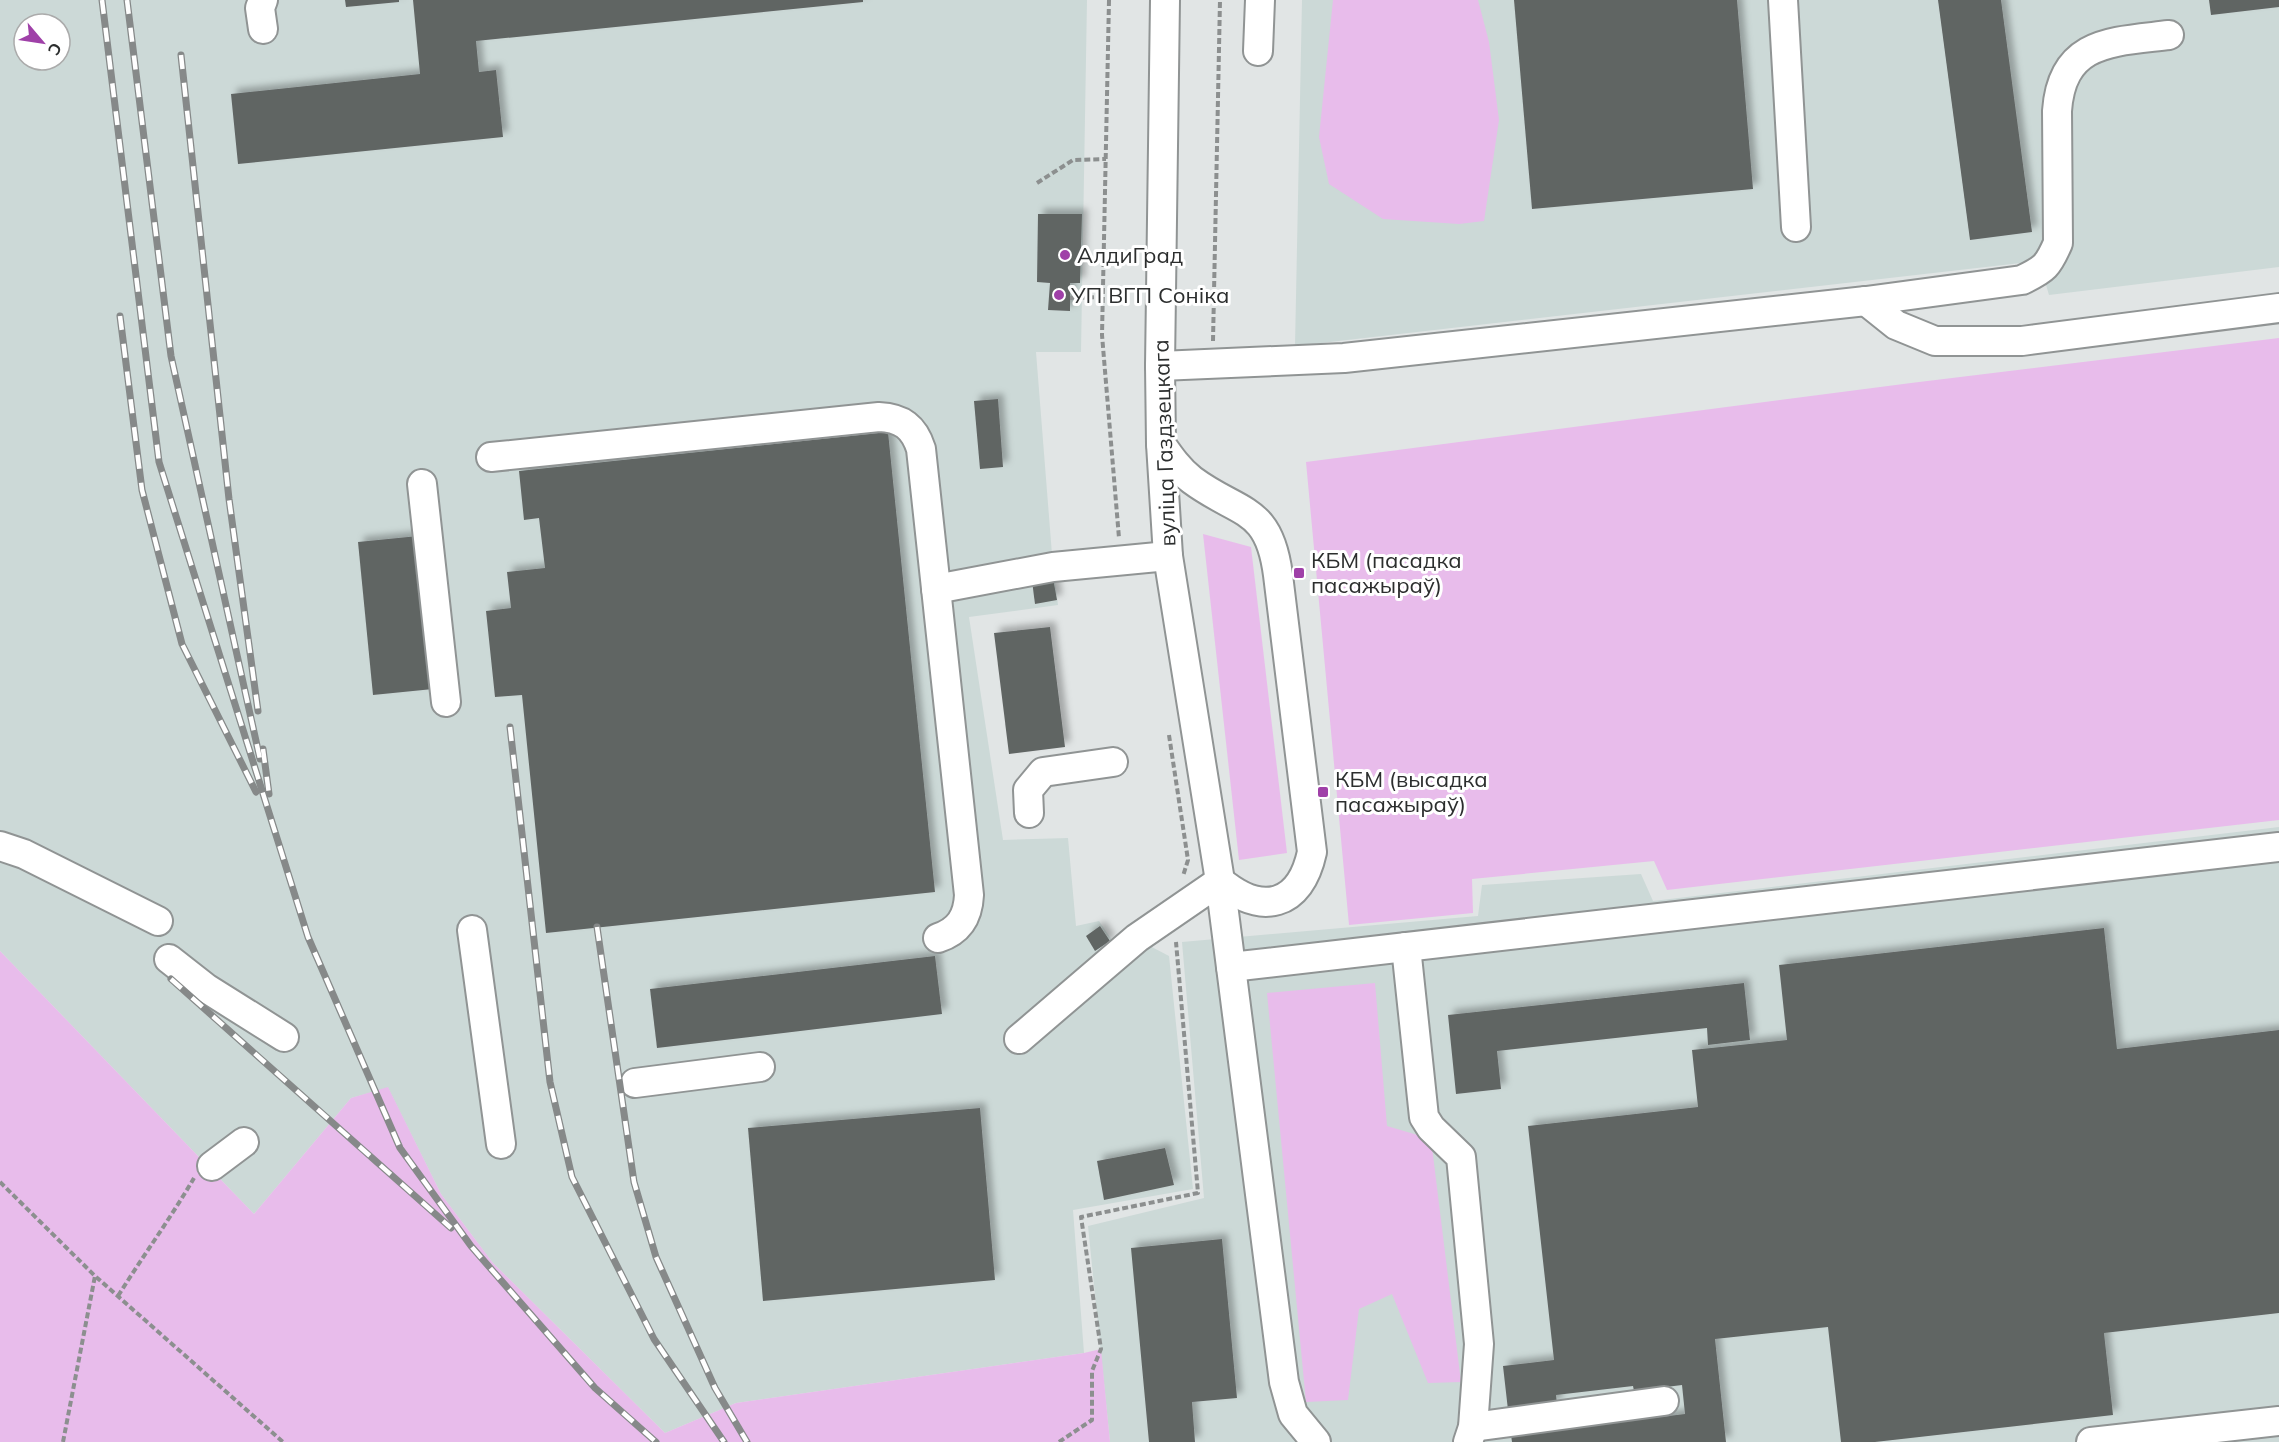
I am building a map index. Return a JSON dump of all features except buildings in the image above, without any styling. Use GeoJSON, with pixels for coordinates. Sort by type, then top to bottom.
{"type":"FeatureCollection","features":[{"type":"Feature","properties":{"kind":"street"},"geometry":{"type":"LineString","coordinates":[[263,0],[260,8],[263,29]]}},
{"type":"Feature","properties":{"kind":"street","name":"вуліца Газдзецкага"},"geometry":{"type":"LineString","coordinates":[[1165,0],[1160,366],[1161,444],[1168,556],[1220,881],[1284,1382],[1293,1413],[1316,1442]]}},
{"type":"Feature","properties":{"kind":"street"},"geometry":{"type":"LineString","coordinates":[[1258,51],[1260,0]]}},
{"type":"Feature","properties":{"kind":"street"},"geometry":{"type":"LineString","coordinates":[[1783,0],[1796,227]]}},
{"type":"Feature","properties":{"kind":"street"},"geometry":{"type":"LineString","coordinates":[[1160,366],[1353,357],[1866,301],[2022,280],[2042,271],[2051,259],[2058,243],[2057,111],[2059,92],[2065,76],[2074,62],[2088,50],[2103,44],[2169,35]]}},
{"type":"Feature","properties":{"kind":"street"},"geometry":{"type":"LineString","coordinates":[[1866,301],[1896,325],[1935,341],[2022,341],[2279,308]]}},
{"type":"Feature","properties":{"kind":"street"},"geometry":{"type":"LineString","coordinates":[[491,457],[879,417],[900,420],[913,432],[921,449],[969,895],[967,914],[962,923],[947,935],[938,938]]}},
{"type":"Feature","properties":{"kind":"street"},"geometry":{"type":"LineString","coordinates":[[1019,1039],[1137,938],[1220,881],[1233,892],[1250,901],[1266,903],[1282,899],[1298,888],[1308,870],[1312,852],[1275,552],[1268,532],[1252,516],[1191,480],[1175,465],[1161,444]]}},
{"type":"Feature","properties":{"kind":"street"},"geometry":{"type":"LineString","coordinates":[[422,484],[446,702]]}},
{"type":"Feature","properties":{"kind":"street"},"geometry":{"type":"LineString","coordinates":[[936,589],[1053,567],[1168,556]]}},
{"type":"Feature","properties":{"kind":"street"},"geometry":{"type":"LineString","coordinates":[[1029,813],[1028,790],[1043,772],[1113,762]]}},
{"type":"Feature","properties":{"kind":"street"},"geometry":{"type":"LineString","coordinates":[[0,846],[24,854],[158,921]]}},
{"type":"Feature","properties":{"kind":"street"},"geometry":{"type":"LineString","coordinates":[[1231,967],[2279,847]]}},
{"type":"Feature","properties":{"kind":"street"},"geometry":{"type":"LineString","coordinates":[[472,930],[501,1144]]}},
{"type":"Feature","properties":{"kind":"street"},"geometry":{"type":"LineString","coordinates":[[1406,947],[1424,1117],[1431,1128],[1461,1157],[1479,1344],[1471,1434],[1664,1401]]}},
{"type":"Feature","properties":{"kind":"street"},"geometry":{"type":"LineString","coordinates":[[169,959],[206,988],[284,1037]]}},
{"type":"Feature","properties":{"kind":"street"},"geometry":{"type":"LineString","coordinates":[[635,1083],[759,1067]]}},
{"type":"Feature","properties":{"kind":"street"},"geometry":{"type":"LineString","coordinates":[[212,1166],[244,1142]]}},
{"type":"Feature","properties":{"kind":"street"},"geometry":{"type":"LineString","coordinates":[[2091,1442],[2279,1421]]}},
{"type":"Feature","properties":{"kind":"path"},"geometry":{"type":"LineString","coordinates":[[1109,0],[1102,335],[1120,560]]}},
{"type":"Feature","properties":{"kind":"path"},"geometry":{"type":"LineString","coordinates":[[1213,364],[1220,0]]}},
{"type":"Feature","properties":{"kind":"path"},"geometry":{"type":"LineString","coordinates":[[1037,183],[1073,160],[1106,159]]}},
{"type":"Feature","properties":{"kind":"path"},"geometry":{"type":"LineString","coordinates":[[1070,298],[1103,297]]}},
{"type":"Feature","properties":{"kind":"path"},"geometry":{"type":"LineString","coordinates":[[1059,1442],[1092,1420],[1092,1371],[1101,1349],[1082,1217],[1198,1193],[1172,913],[1188,860],[1168,726]]}},
{"type":"Feature","properties":{"kind":"path"},"geometry":{"type":"LineString","coordinates":[[118,1296],[149,1247],[167,1224],[194,1178],[212,1166]]}},
{"type":"Feature","properties":{"kind":"path"},"geometry":{"type":"LineString","coordinates":[[0,1182],[95,1276],[283,1442]]}},
{"type":"Feature","properties":{"kind":"path"},"geometry":{"type":"LineString","coordinates":[[63,1442],[95,1276]]}},
{"type":"Feature","properties":{"kind":"shaded area"},"geometry":{"type":"Polygon","coordinates":[[[0,0],[1087,0],[1081,352],[1036,352],[1058,605],[969,617],[1003,840],[1068,838],[1076,926],[1099,921],[1112,940],[1123,932],[1169,956],[1193,1189],[1073,1210],[1084,1353],[736,1403],[665,1433],[493,1263],[441,1194],[388,1088],[351,1098],[254,1214],[0,951],[0,0]]]}},
{"type":"Feature","properties":{"kind":"shaded area"},"geometry":{"type":"Polygon","coordinates":[[[1302,0],[2279,0],[2279,267],[2049,295],[2039,261],[1295,346],[1302,0]]]}},
{"type":"Feature","properties":{"kind":"shaded area"},"geometry":{"type":"Polygon","coordinates":[[[1333,0],[1478,0],[1489,42],[1499,120],[1484,221],[1459,224],[1383,219],[1329,184],[1319,137],[1333,0]]]}},
{"type":"Feature","properties":{"kind":"shaded area"},"geometry":{"type":"Polygon","coordinates":[[[2279,338],[2279,820],[1667,890],[1654,861],[1472,879],[1473,913],[1349,925],[1306,462],[1911,383],[2279,338]]]}},
{"type":"Feature","properties":{"kind":"shaded area"},"geometry":{"type":"Polygon","coordinates":[[[1203,534],[1251,547],[1287,853],[1239,860],[1203,534]]]}},
{"type":"Feature","properties":{"kind":"shaded area"},"geometry":{"type":"Polygon","coordinates":[[[2279,827],[2279,1442],[1110,1442],[1088,1226],[1204,1198],[1182,942],[1478,916],[1482,885],[1641,874],[1653,901],[2279,827]]]}},
{"type":"Feature","properties":{"kind":"shaded area"},"geometry":{"type":"Polygon","coordinates":[[[0,951],[254,1214],[351,1098],[388,1087],[441,1194],[493,1263],[665,1433],[736,1403],[1101,1349],[1110,1442],[0,1442],[0,951]]]}},
{"type":"Feature","properties":{"kind":"shaded area"},"geometry":{"type":"Polygon","coordinates":[[[1375,983],[1387,1126],[1431,1139],[1461,1382],[1428,1383],[1392,1294],[1359,1309],[1348,1400],[1306,1402],[1267,993],[1375,983]]]}},
{"type":"Feature","properties":{"kind":"railway"},"geometry":{"type":"LineString","coordinates":[[102,0],[159,462],[308,937],[400,1148],[471,1246],[595,1388],[656,1442]]}},
{"type":"Feature","properties":{"kind":"railway"},"geometry":{"type":"LineString","coordinates":[[127,0],[171,356],[260,759]]}},
{"type":"Feature","properties":{"kind":"railway"},"geometry":{"type":"LineString","coordinates":[[181,55],[229,499],[258,711]]}},
{"type":"Feature","properties":{"kind":"railway"},"geometry":{"type":"LineString","coordinates":[[120,316],[142,490],[182,644],[256,792]]}},
{"type":"Feature","properties":{"kind":"railway"},"geometry":{"type":"LineString","coordinates":[[510,727],[550,1082],[572,1177],[654,1339],[724,1442]]}},
{"type":"Feature","properties":{"kind":"railway"},"geometry":{"type":"LineString","coordinates":[[263,749],[269,794]]}},
{"type":"Feature","properties":{"kind":"railway"},"geometry":{"type":"LineString","coordinates":[[597,927],[634,1182],[656,1257],[715,1388],[747,1442]]}},
{"type":"Feature","properties":{"kind":"railway"},"geometry":{"type":"LineString","coordinates":[[171,979],[451,1228]]}},
{"type":"Feature","properties":{"kind":"place","name":"АлдиГрад"},"geometry":{"type":"Point","coordinates":[1065,255]}},
{"type":"Feature","properties":{"kind":"place","name":"УП ВГП Соніка"},"geometry":{"type":"Point","coordinates":[1059,295]}},
{"type":"Feature","properties":{"kind":"place","name":"КБМ (пасадка пасажыраў)"},"geometry":{"type":"Point","coordinates":[1299,573]}},
{"type":"Feature","properties":{"kind":"place","name":"КБМ (высадка пасажыраў)"},"geometry":{"type":"Point","coordinates":[1323,792]}}]}
